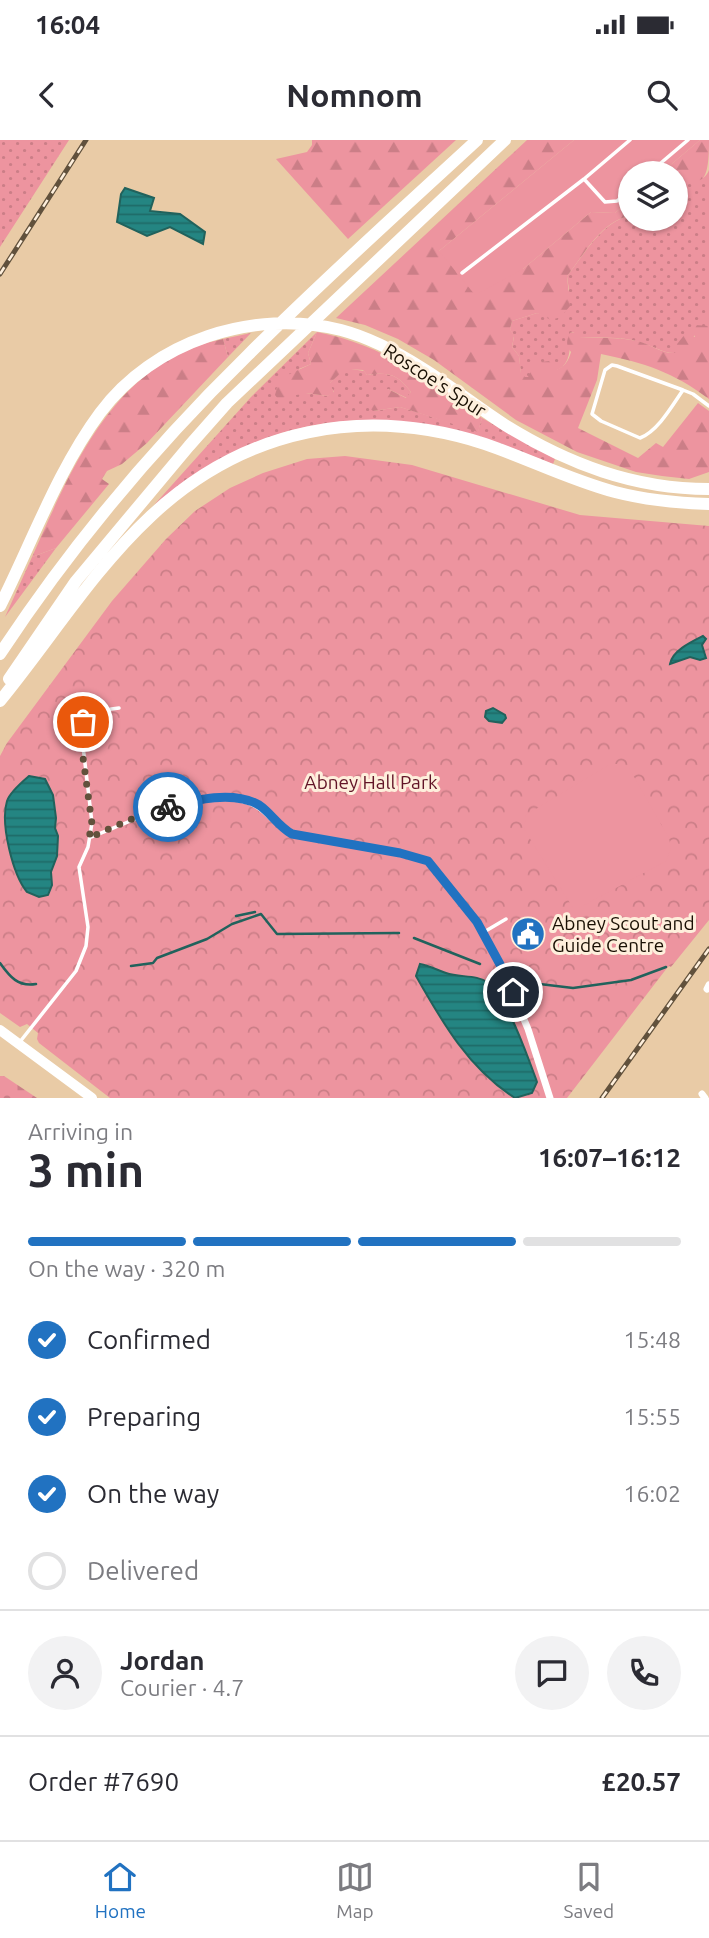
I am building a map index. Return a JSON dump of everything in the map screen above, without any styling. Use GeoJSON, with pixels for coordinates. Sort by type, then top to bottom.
{"type":"FeatureCollection","features":[{"type":"Feature","properties":{"kind":"highway"},"geometry":{"type":"LineString","coordinates":[[0,654],[22,620],[105,512],[190,414],[247,355],[477,140]]}},
{"type":"Feature","properties":{"kind":"highway"},"geometry":{"type":"LineString","coordinates":[[0,693],[76,581],[227,403],[505,140]]}},
{"type":"Feature","properties":{"kind":"highway","name":"Roscoe's Spur"},"geometry":{"type":"LineString","coordinates":[[0,606],[74,453],[101,411],[120,390],[156,362],[181,347],[227,330],[286,324],[340,330],[391,349],[504,424],[573,462],[639,483],[709,489]]}},
{"type":"Feature","properties":{"kind":"highway","name":"Roscoe's Spur"},"geometry":{"type":"LineString","coordinates":[[0,701],[90,584],[150,517],[214,467],[288,436],[315,429],[369,425],[430,430],[485,444],[613,491],[648,499],[709,504]]}},
{"type":"Feature","properties":{"kind":"main road"},"geometry":{"type":"LineString","coordinates":[[0,1030],[92,1098]]}},
{"type":"Feature","properties":{"kind":"street"},"geometry":{"type":"LineString","coordinates":[[239,799],[261,806],[278,825],[292,834],[400,853],[428,861],[459,899],[505,973],[528,1029],[550,1098]]}},
{"type":"Feature","properties":{"kind":"lane"},"geometry":{"type":"LineString","coordinates":[[462,272],[584,180],[630,140]]}},
{"type":"Feature","properties":{"kind":"lane"},"geometry":{"type":"LineString","coordinates":[[663,161],[688,140]]}},
{"type":"Feature","properties":{"kind":"lane"},"geometry":{"type":"LineString","coordinates":[[584,180],[604,202],[618,200]]}},
{"type":"Feature","properties":{"kind":"lane"},"geometry":{"type":"LineString","coordinates":[[683,390],[644,437],[640,438],[601,421],[592,414],[605,370],[612,365],[683,390],[694,394],[709,406]]}},
{"type":"Feature","properties":{"kind":"lane"},"geometry":{"type":"LineString","coordinates":[[19,1043],[76,971],[84,954],[88,927],[79,867],[92,824],[81,729],[83,722],[93,714],[119,708]]}},
{"type":"Feature","properties":{"kind":"lane"},"geometry":{"type":"LineString","coordinates":[[89,838],[129,820],[185,803],[215,797],[239,799]]}},
{"type":"Feature","properties":{"kind":"lane"},"geometry":{"type":"LineString","coordinates":[[482,933],[506,919]]}},
{"type":"Feature","properties":{"kind":"green space"},"geometry":{"type":"Polygon","coordinates":[[[0,140],[69,140],[0,247],[0,140]]]}},
{"type":"Feature","properties":{"kind":"green space"},"geometry":{"type":"Polygon","coordinates":[[[312,140],[456,140],[348,239],[276,159],[307,152],[312,140]]]}},
{"type":"Feature","properties":{"kind":"green space"},"geometry":{"type":"Polygon","coordinates":[[[527,140],[574,140],[439,251],[523,269],[591,212],[615,213],[618,210],[618,220],[602,232],[567,276],[570,306],[561,317],[551,320],[537,313],[512,321],[512,347],[519,356],[521,373],[528,377],[535,363],[549,361],[556,370],[564,365],[571,352],[567,343],[570,333],[575,332],[579,337],[637,341],[675,353],[677,344],[686,333],[695,337],[695,325],[709,326],[709,399],[658,370],[601,354],[597,380],[578,428],[638,458],[656,443],[663,447],[698,403],[709,411],[709,472],[689,479],[662,476],[636,472],[577,452],[516,420],[434,360],[398,339],[365,325],[336,318],[527,140]]]}},
{"type":"Feature","properties":{"kind":"green space"},"geometry":{"type":"Polygon","coordinates":[[[574,140],[700,140],[675,161],[618,161],[618,210],[615,213],[591,212],[523,269],[475,295],[439,251],[574,140]]]}},
{"type":"Feature","properties":{"kind":"green space"},"geometry":{"type":"Polygon","coordinates":[[[700,140],[709,140],[708,162],[702,179],[688,184],[688,161],[675,161],[700,140]]]}},
{"type":"Feature","properties":{"kind":"green space"},"geometry":{"type":"Polygon","coordinates":[[[709,170],[709,326],[704,327],[676,353],[632,340],[578,337],[574,332],[570,333],[569,356],[561,368],[525,378],[521,374],[519,356],[512,347],[512,321],[537,313],[546,316],[569,290],[567,276],[594,240],[618,220],[618,231],[688,231],[688,182],[705,177],[709,170]]]}},
{"type":"Feature","properties":{"kind":"green space"},"geometry":{"type":"Polygon","coordinates":[[[317,332],[308,353],[311,364],[299,369],[306,393],[327,396],[334,392],[329,384],[345,368],[364,371],[367,375],[392,376],[411,392],[407,398],[388,389],[373,411],[400,407],[478,431],[482,418],[555,459],[553,464],[479,437],[423,425],[381,420],[340,422],[301,428],[263,439],[226,456],[154,505],[251,397],[317,332]]]}},
{"type":"Feature","properties":{"kind":"green space"},"geometry":{"type":"Polygon","coordinates":[[[317,332],[363,345],[424,377],[482,418],[478,432],[400,407],[373,411],[366,405],[368,398],[375,397],[381,389],[388,389],[406,398],[411,392],[392,376],[367,375],[363,370],[345,369],[330,383],[334,393],[327,396],[306,393],[278,399],[275,395],[279,379],[311,364],[308,353],[317,332]]]}},
{"type":"Feature","properties":{"kind":"green space"},"geometry":{"type":"Polygon","coordinates":[[[251,333],[228,357],[223,339],[251,333]]]}},
{"type":"Feature","properties":{"kind":"green space"},"geometry":{"type":"Polygon","coordinates":[[[223,339],[228,357],[147,443],[122,464],[107,471],[102,479],[109,484],[56,548],[32,557],[82,454],[102,422],[126,394],[153,370],[185,351],[223,339]]]}},
{"type":"Feature","properties":{"kind":"green space","name":"Abney Hall Park"},"geometry":{"type":"Polygon","coordinates":[[[345,456],[412,465],[580,515],[709,526],[709,920],[671,967],[667,968],[567,1098],[110,1098],[39,1043],[38,1033],[27,1024],[20,1027],[0,1013],[0,756],[112,601],[166,539],[195,511],[230,488],[263,473],[307,459],[345,456]]]}},
{"type":"Feature","properties":{"kind":"green space"},"geometry":{"type":"Polygon","coordinates":[[[56,548],[5,617],[32,557],[56,548]]]}},
{"type":"Feature","properties":{"kind":"green space"},"geometry":{"type":"Polygon","coordinates":[[[611,764],[621,764],[629,768],[669,838],[671,848],[666,861],[579,908],[573,908],[524,829],[526,815],[611,764]]]}},
{"type":"Feature","properties":{"kind":"green space"},"geometry":{"type":"Polygon","coordinates":[[[0,1076],[4,1076],[37,1098],[0,1098],[0,1076]]]}},
{"type":"Feature","properties":{"kind":"water"},"geometry":{"type":"Polygon","coordinates":[[[125,188],[154,198],[150,211],[180,214],[205,232],[203,244],[170,227],[147,236],[117,222],[121,194],[125,188]]]}},
{"type":"Feature","properties":{"kind":"water"},"geometry":{"type":"Polygon","coordinates":[[[703,636],[706,639],[702,645],[706,658],[700,660],[690,657],[670,664],[678,651],[703,636]]]}},
{"type":"Feature","properties":{"kind":"water"},"geometry":{"type":"Polygon","coordinates":[[[493,708],[505,715],[502,723],[489,721],[485,717],[486,711],[493,708]]]}},
{"type":"Feature","properties":{"kind":"water"},"geometry":{"type":"Polygon","coordinates":[[[29,776],[45,779],[53,795],[58,836],[57,856],[51,872],[52,885],[48,895],[39,897],[27,892],[17,874],[5,823],[7,801],[16,787],[29,776]]]}},
{"type":"Feature","properties":{"kind":"water"},"geometry":{"type":"Polygon","coordinates":[[[420,964],[451,974],[479,978],[496,990],[517,1030],[537,1082],[532,1093],[515,1098],[470,1059],[416,976],[420,964]]]}},
{"type":"Feature","properties":{"kind":"waterway"},"geometry":{"type":"LineString","coordinates":[[236,916],[255,912]]}},
{"type":"Feature","properties":{"kind":"waterway"},"geometry":{"type":"LineString","coordinates":[[131,966],[153,963],[157,958],[261,914],[277,934],[399,933]]}},
{"type":"Feature","properties":{"kind":"waterway"},"geometry":{"type":"LineString","coordinates":[[414,938],[480,964]]}},
{"type":"Feature","properties":{"kind":"waterway"},"geometry":{"type":"LineString","coordinates":[[0,963],[15,980],[24,984],[36,984]]}},
{"type":"Feature","properties":{"kind":"waterway"},"geometry":{"type":"LineString","coordinates":[[523,982],[573,988],[631,980],[666,967]]}},
{"type":"Feature","properties":{"kind":"railway"},"geometry":{"type":"LineString","coordinates":[[0,274],[86,140]]}},
{"type":"Feature","properties":{"kind":"railway"},"geometry":{"type":"LineString","coordinates":[[602,1098],[709,949]]}},
{"type":"Feature","properties":{"kind":"way so far"},"geometry":{"type":"LineString","coordinates":[[83,722],[80,735],[92,824],[89,838],[129,820],[168,807]]}},
{"type":"Feature","properties":{"kind":"place","name":"Abney Scout and Guide Centre"},"geometry":{"type":"Point","coordinates":[528,934]}},
{"type":"Feature","properties":{"kind":"route"},"geometry":{"type":"LineString","coordinates":[[168,807],[215,797],[248,801],[261,806],[278,825],[292,834],[400,853],[428,861],[477,922],[513,992]]}}]}
